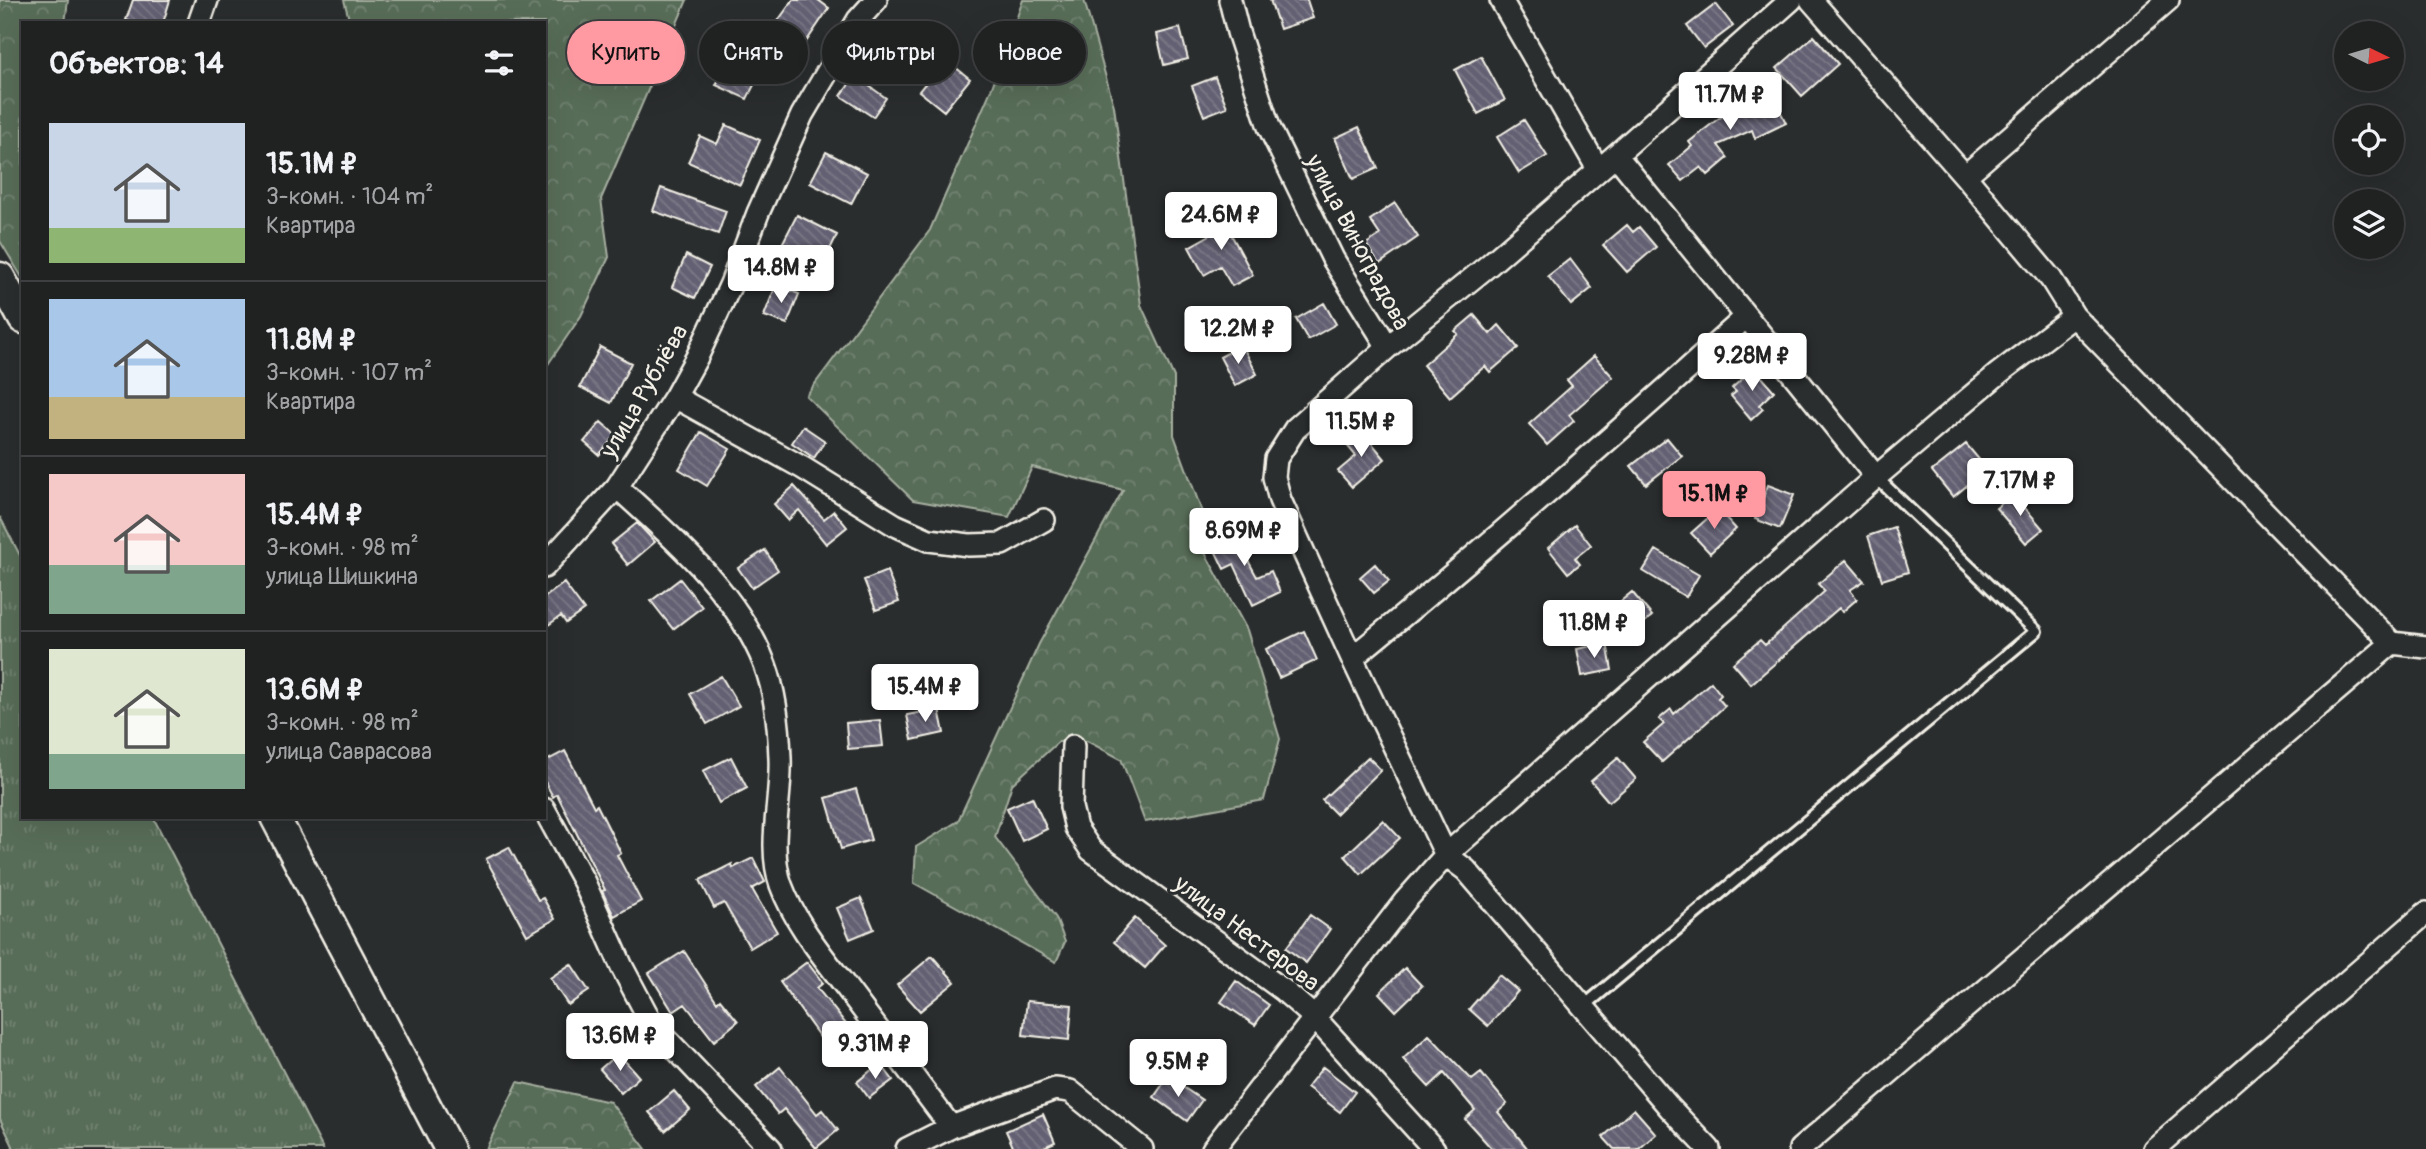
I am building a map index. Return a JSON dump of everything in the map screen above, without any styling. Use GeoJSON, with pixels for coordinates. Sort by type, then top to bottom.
{"type":"FeatureCollection","features":[{"type":"Feature","properties":{"kind":"street"},"geometry":{"type":"LineString","coordinates":[[201,21],[207,0]]}},
{"type":"Feature","properties":{"kind":"street","name":"улица Рублёва"},"geometry":{"type":"LineString","coordinates":[[546,565],[617,487],[675,397],[731,284],[758,213],[802,116],[858,20],[876,0]]}},
{"type":"Feature","properties":{"kind":"street","name":"улица Виноградова"},"geometry":{"type":"LineString","coordinates":[[1230,0],[1269,127],[1333,259],[1388,347],[1295,429],[1276,459],[1274,477],[1280,500],[1352,659],[1446,855]]}},
{"type":"Feature","properties":{"kind":"street"},"geometry":{"type":"LineString","coordinates":[[1501,0],[1598,169]]}},
{"type":"Feature","properties":{"kind":"street"},"geometry":{"type":"LineString","coordinates":[[1388,347],[1489,265],[1791,0]]}},
{"type":"Feature","properties":{"kind":"street"},"geometry":{"type":"LineString","coordinates":[[1811,0],[2051,279],[2074,316],[2392,643],[2426,647]]}},
{"type":"Feature","properties":{"kind":"street"},"geometry":{"type":"LineString","coordinates":[[1965,176],[2168,0]]}},
{"type":"Feature","properties":{"kind":"street"},"geometry":{"type":"LineString","coordinates":[[1616,155],[1876,477]]}},
{"type":"Feature","properties":{"kind":"street"},"geometry":{"type":"LineString","coordinates":[[0,277],[21,315]]}},
{"type":"Feature","properties":{"kind":"street"},"geometry":{"type":"LineString","coordinates":[[1213,1149],[1405,901],[1446,855],[1876,477],[2000,373],[2074,316]]}},
{"type":"Feature","properties":{"kind":"street"},"geometry":{"type":"LineString","coordinates":[[1352,659],[1481,552],[1746,317]]}},
{"type":"Feature","properties":{"kind":"street"},"geometry":{"type":"LineString","coordinates":[[675,397],[803,468],[895,525],[929,540],[969,545],[1002,544],[1044,520]]}},
{"type":"Feature","properties":{"kind":"street"},"geometry":{"type":"LineString","coordinates":[[617,487],[668,534],[713,582],[746,628],[764,664],[776,709],[780,761],[775,854],[780,883],[798,923],[951,1127]]}},
{"type":"Feature","properties":{"kind":"street"},"geometry":{"type":"LineString","coordinates":[[1800,1149],[2392,643]]}},
{"type":"Feature","properties":{"kind":"street","name":"улица Нестерова"},"geometry":{"type":"LineString","coordinates":[[1073,746],[1071,807],[1076,828],[1091,849],[1283,990],[1314,1017],[1434,1149]]}},
{"type":"Feature","properties":{"kind":"street"},"geometry":{"type":"LineString","coordinates":[[546,813],[584,882],[622,967],[652,1024],[771,1149]]}},
{"type":"Feature","properties":{"kind":"street"},"geometry":{"type":"LineString","coordinates":[[276,819],[449,1149]]}},
{"type":"Feature","properties":{"kind":"street"},"geometry":{"type":"LineString","coordinates":[[1446,855],[1466,870],[1709,1149]]}},
{"type":"Feature","properties":{"kind":"street"},"geometry":{"type":"LineString","coordinates":[[2154,1149],[2426,913]]}},
{"type":"Feature","properties":{"kind":"street"},"geometry":{"type":"LineString","coordinates":[[906,1149],[951,1127],[1055,1089],[1070,1091],[1142,1149]]}},
{"type":"Feature","properties":{"kind":"lane"},"geometry":{"type":"LineString","coordinates":[[1583,1007],[2036,631],[1876,477]]}},
{"type":"Feature","properties":{"kind":"green space"},"geometry":{"type":"Polygon","coordinates":[[[0,0],[68,0],[65,21],[21,21],[21,276],[0,241],[0,0]]]}},
{"type":"Feature","properties":{"kind":"green space"},"geometry":{"type":"Polygon","coordinates":[[[344,0],[687,0],[678,21],[567,21],[567,84],[651,84],[601,199],[609,257],[581,316],[546,367],[546,21],[349,21],[344,0]]]}},
{"type":"Feature","properties":{"kind":"green space"},"geometry":{"type":"Polygon","coordinates":[[[1023,0],[1084,0],[1114,106],[1141,305],[1174,377],[1174,435],[1205,520],[1204,551],[1247,630],[1280,739],[1264,800],[1145,822],[1121,759],[1087,741],[1058,742],[1012,784],[995,837],[1056,918],[1065,942],[1056,962],[914,883],[916,847],[958,821],[1039,644],[1123,490],[1032,467],[1009,517],[913,500],[806,396],[930,230],[993,84],[1086,84],[1086,21],[1016,21],[1023,0]]]}},
{"type":"Feature","properties":{"kind":"green space"},"geometry":{"type":"Polygon","coordinates":[[[0,517],[21,557],[21,819],[154,819],[323,1149],[12,1149],[0,1119],[0,517]]]}},
{"type":"Feature","properties":{"kind":"green space"},"geometry":{"type":"Polygon","coordinates":[[[518,1082],[610,1102],[646,1149],[486,1149],[518,1082]]]}},
{"type":"Feature","properties":{"kind":"building"},"geometry":{"type":"Polygon","coordinates":[[[133,0],[170,0],[164,21],[126,20],[133,0]]]}},
{"type":"Feature","properties":{"kind":"building"},"geometry":{"type":"Polygon","coordinates":[[[793,0],[818,0],[829,8],[808,39],[808,21],[778,21],[793,0]]]}},
{"type":"Feature","properties":{"kind":"building"},"geometry":{"type":"Polygon","coordinates":[[[1270,0],[1307,0],[1313,18],[1280,29],[1270,0]]]}},
{"type":"Feature","properties":{"kind":"building"},"geometry":{"type":"Polygon","coordinates":[[[1716,4],[1733,26],[1704,48],[1687,26],[1716,4]]]}},
{"type":"Feature","properties":{"kind":"building"},"geometry":{"type":"Polygon","coordinates":[[[1180,28],[1188,59],[1164,65],[1157,34],[1180,28]]]}},
{"type":"Feature","properties":{"kind":"building"},"geometry":{"type":"Polygon","coordinates":[[[1814,36],[1838,64],[1802,96],[1777,68],[1814,36]]]}},
{"type":"Feature","properties":{"kind":"building"},"geometry":{"type":"Polygon","coordinates":[[[1481,56],[1505,100],[1478,114],[1455,70],[1481,56]]]}},
{"type":"Feature","properties":{"kind":"building"},"geometry":{"type":"Polygon","coordinates":[[[959,70],[970,79],[944,111],[919,91],[925,84],[959,84],[959,70]]]}},
{"type":"Feature","properties":{"kind":"building"},"geometry":{"type":"Polygon","coordinates":[[[1215,77],[1227,107],[1204,116],[1192,86],[1215,77]]]}},
{"type":"Feature","properties":{"kind":"building"},"geometry":{"type":"Polygon","coordinates":[[[1767,83],[1786,123],[1755,138],[1752,130],[1718,145],[1728,158],[1708,175],[1701,167],[1683,181],[1669,165],[1692,146],[1689,142],[1719,118],[1742,107],[1737,97],[1767,83]]]}},
{"type":"Feature","properties":{"kind":"building"},"geometry":{"type":"Polygon","coordinates":[[[716,84],[754,84],[747,99],[716,84]]]}},
{"type":"Feature","properties":{"kind":"building"},"geometry":{"type":"Polygon","coordinates":[[[849,84],[866,84],[886,98],[873,117],[841,96],[849,84]]]}},
{"type":"Feature","properties":{"kind":"building"},"geometry":{"type":"Polygon","coordinates":[[[1524,120],[1547,156],[1519,173],[1497,137],[1524,120]]]}},
{"type":"Feature","properties":{"kind":"building"},"geometry":{"type":"Polygon","coordinates":[[[726,125],[760,140],[740,185],[688,162],[700,136],[717,144],[726,125]]]}},
{"type":"Feature","properties":{"kind":"building"},"geometry":{"type":"Polygon","coordinates":[[[1359,127],[1378,168],[1353,179],[1335,138],[1359,127]]]}},
{"type":"Feature","properties":{"kind":"building"},"geometry":{"type":"Polygon","coordinates":[[[826,152],[867,173],[851,204],[810,183],[826,152]]]}},
{"type":"Feature","properties":{"kind":"building"},"geometry":{"type":"Polygon","coordinates":[[[661,188],[726,211],[718,234],[653,211],[661,188]]]}},
{"type":"Feature","properties":{"kind":"building"},"geometry":{"type":"Polygon","coordinates":[[[1395,203],[1418,237],[1379,264],[1366,244],[1380,235],[1370,220],[1395,203]]]}},
{"type":"Feature","properties":{"kind":"building"},"geometry":{"type":"Polygon","coordinates":[[[1219,212],[1253,275],[1232,286],[1220,266],[1204,275],[1189,247],[1210,235],[1202,221],[1219,212]]]}},
{"type":"Feature","properties":{"kind":"building"},"geometry":{"type":"Polygon","coordinates":[[[797,215],[837,235],[822,266],[781,246],[797,215]]]}},
{"type":"Feature","properties":{"kind":"building"},"geometry":{"type":"Polygon","coordinates":[[[1627,225],[1633,232],[1639,227],[1656,247],[1627,272],[1603,245],[1627,225]]]}},
{"type":"Feature","properties":{"kind":"building"},"geometry":{"type":"Polygon","coordinates":[[[686,255],[710,267],[695,298],[672,287],[686,255]]]}},
{"type":"Feature","properties":{"kind":"building"},"geometry":{"type":"Polygon","coordinates":[[[1570,259],[1592,288],[1571,305],[1548,276],[1570,259]]]}},
{"type":"Feature","properties":{"kind":"building"},"geometry":{"type":"Polygon","coordinates":[[[776,285],[799,294],[787,324],[764,316],[776,285]]]}},
{"type":"Feature","properties":{"kind":"building"},"geometry":{"type":"Polygon","coordinates":[[[1324,303],[1336,324],[1308,340],[1296,319],[1324,303]]]}},
{"type":"Feature","properties":{"kind":"building"},"geometry":{"type":"Polygon","coordinates":[[[1474,315],[1490,334],[1499,325],[1518,348],[1490,372],[1485,366],[1450,397],[1423,365],[1458,334],[1455,331],[1474,315]]]}},
{"type":"Feature","properties":{"kind":"building"},"geometry":{"type":"Polygon","coordinates":[[[1242,345],[1257,374],[1235,386],[1220,357],[1242,345]]]}},
{"type":"Feature","properties":{"kind":"building"},"geometry":{"type":"Polygon","coordinates":[[[600,347],[631,363],[611,403],[580,387],[600,347]]]}},
{"type":"Feature","properties":{"kind":"building"},"geometry":{"type":"Polygon","coordinates":[[[1594,356],[1613,377],[1569,415],[1574,421],[1547,445],[1529,424],[1572,386],[1567,380],[1594,356]]]}},
{"type":"Feature","properties":{"kind":"building"},"geometry":{"type":"Polygon","coordinates":[[[1754,368],[1774,391],[1759,405],[1763,409],[1751,420],[1731,396],[1736,392],[1732,388],[1754,368]]]}},
{"type":"Feature","properties":{"kind":"building"},"geometry":{"type":"Polygon","coordinates":[[[601,422],[616,435],[599,455],[584,442],[601,422]]]}},
{"type":"Feature","properties":{"kind":"building"},"geometry":{"type":"Polygon","coordinates":[[[803,426],[825,441],[814,458],[792,443],[803,426]]]}},
{"type":"Feature","properties":{"kind":"building"},"geometry":{"type":"Polygon","coordinates":[[[1361,430],[1385,459],[1352,487],[1338,471],[1356,456],[1345,443],[1361,430]]]}},
{"type":"Feature","properties":{"kind":"building"},"geometry":{"type":"Polygon","coordinates":[[[701,432],[730,449],[707,486],[679,469],[701,432]]]}},
{"type":"Feature","properties":{"kind":"building"},"geometry":{"type":"Polygon","coordinates":[[[1667,438],[1682,456],[1646,484],[1631,466],[1667,438]]]}},
{"type":"Feature","properties":{"kind":"building"},"geometry":{"type":"Polygon","coordinates":[[[1966,444],[1987,469],[1953,497],[1932,471],[1966,444]]]}},
{"type":"Feature","properties":{"kind":"building"},"geometry":{"type":"Polygon","coordinates":[[[1768,485],[1794,495],[1780,529],[1755,519],[1768,485]]]}},
{"type":"Feature","properties":{"kind":"building"},"geometry":{"type":"Polygon","coordinates":[[[794,486],[824,519],[834,511],[847,527],[826,544],[799,510],[788,520],[774,504],[794,486]]]}},
{"type":"Feature","properties":{"kind":"building"},"geometry":{"type":"Polygon","coordinates":[[[2013,494],[2043,529],[2026,543],[1996,508],[2013,494]]]}},
{"type":"Feature","properties":{"kind":"building"},"geometry":{"type":"Polygon","coordinates":[[[1718,509],[1736,529],[1710,553],[1691,533],[1718,509]]]}},
{"type":"Feature","properties":{"kind":"building"},"geometry":{"type":"Polygon","coordinates":[[[637,523],[655,542],[628,565],[611,544],[637,523]]]}},
{"type":"Feature","properties":{"kind":"building"},"geometry":{"type":"Polygon","coordinates":[[[1575,525],[1591,545],[1575,558],[1580,564],[1568,573],[1548,548],[1575,525]]]}},
{"type":"Feature","properties":{"kind":"building"},"geometry":{"type":"Polygon","coordinates":[[[1894,527],[1908,572],[1882,580],[1868,536],[1894,527]]]}},
{"type":"Feature","properties":{"kind":"building"},"geometry":{"type":"Polygon","coordinates":[[[1231,529],[1257,577],[1271,571],[1280,592],[1253,605],[1234,564],[1224,569],[1210,540],[1231,529]]]}},
{"type":"Feature","properties":{"kind":"building"},"geometry":{"type":"Polygon","coordinates":[[[765,550],[778,570],[752,588],[738,568],[765,550]]]}},
{"type":"Feature","properties":{"kind":"building"},"geometry":{"type":"Polygon","coordinates":[[[1656,550],[1699,575],[1686,597],[1643,571],[1656,550]]]}},
{"type":"Feature","properties":{"kind":"building"},"geometry":{"type":"Polygon","coordinates":[[[1846,560],[1864,581],[1850,590],[1857,599],[1842,612],[1839,608],[1751,684],[1733,663],[1760,640],[1765,645],[1825,591],[1818,584],[1846,560]]]}},
{"type":"Feature","properties":{"kind":"building"},"geometry":{"type":"Polygon","coordinates":[[[1375,564],[1389,581],[1374,593],[1360,577],[1375,564]]]}},
{"type":"Feature","properties":{"kind":"building"},"geometry":{"type":"Polygon","coordinates":[[[887,571],[899,602],[876,610],[864,580],[887,571]]]}},
{"type":"Feature","properties":{"kind":"building"},"geometry":{"type":"Polygon","coordinates":[[[680,579],[702,607],[673,629],[651,601],[680,579]]]}},
{"type":"Feature","properties":{"kind":"building"},"geometry":{"type":"Polygon","coordinates":[[[564,583],[584,610],[566,623],[561,616],[546,627],[546,596],[564,583]]]}},
{"type":"Feature","properties":{"kind":"building"},"geometry":{"type":"Polygon","coordinates":[[[1632,592],[1652,616],[1625,639],[1609,619],[1625,606],[1621,601],[1632,592]]]}},
{"type":"Feature","properties":{"kind":"building"},"geometry":{"type":"Polygon","coordinates":[[[1304,631],[1317,660],[1279,678],[1266,649],[1304,631]]]}},
{"type":"Feature","properties":{"kind":"building"},"geometry":{"type":"Polygon","coordinates":[[[1607,643],[1612,670],[1582,676],[1577,649],[1607,643]]]}},
{"type":"Feature","properties":{"kind":"building"},"geometry":{"type":"Polygon","coordinates":[[[721,676],[739,706],[707,724],[690,694],[721,676]]]}},
{"type":"Feature","properties":{"kind":"building"},"geometry":{"type":"Polygon","coordinates":[[[1711,682],[1725,706],[1662,762],[1643,742],[1664,724],[1659,719],[1671,709],[1674,714],[1711,682]]]}},
{"type":"Feature","properties":{"kind":"building"},"geometry":{"type":"Polygon","coordinates":[[[939,709],[944,733],[912,740],[907,715],[939,709]]]}},
{"type":"Feature","properties":{"kind":"building"},"geometry":{"type":"Polygon","coordinates":[[[880,720],[883,746],[848,749],[846,723],[880,720]]]}},
{"type":"Feature","properties":{"kind":"building"},"geometry":{"type":"Polygon","coordinates":[[[565,751],[621,853],[617,855],[641,901],[614,916],[602,891],[605,890],[557,794],[553,797],[546,784],[546,761],[565,751]]]}},
{"type":"Feature","properties":{"kind":"building"},"geometry":{"type":"Polygon","coordinates":[[[731,757],[747,788],[719,803],[703,771],[731,757]]]}},
{"type":"Feature","properties":{"kind":"building"},"geometry":{"type":"Polygon","coordinates":[[[1368,757],[1381,770],[1336,814],[1322,800],[1368,757]]]}},
{"type":"Feature","properties":{"kind":"building"},"geometry":{"type":"Polygon","coordinates":[[[1618,758],[1636,779],[1609,802],[1591,781],[1618,758]]]}},
{"type":"Feature","properties":{"kind":"building"},"geometry":{"type":"Polygon","coordinates":[[[856,789],[871,840],[841,849],[826,798],[856,789]]]}},
{"type":"Feature","properties":{"kind":"building"},"geometry":{"type":"Polygon","coordinates":[[[1032,797],[1047,829],[1022,841],[1007,808],[1032,797]]]}},
{"type":"Feature","properties":{"kind":"building"},"geometry":{"type":"Polygon","coordinates":[[[1383,820],[1400,838],[1361,874],[1345,856],[1383,820]]]}},
{"type":"Feature","properties":{"kind":"building"},"geometry":{"type":"Polygon","coordinates":[[[509,847],[538,900],[543,898],[555,919],[527,935],[486,859],[509,847]]]}},
{"type":"Feature","properties":{"kind":"building"},"geometry":{"type":"Polygon","coordinates":[[[753,858],[765,882],[752,889],[777,932],[750,948],[724,903],[714,908],[700,880],[732,864],[733,868],[753,858]]]}},
{"type":"Feature","properties":{"kind":"building"},"geometry":{"type":"Polygon","coordinates":[[[861,898],[874,929],[850,939],[837,908],[861,898]]]}},
{"type":"Feature","properties":{"kind":"building"},"geometry":{"type":"Polygon","coordinates":[[[1310,915],[1330,929],[1306,963],[1286,948],[1310,915]]]}},
{"type":"Feature","properties":{"kind":"building"},"geometry":{"type":"Polygon","coordinates":[[[1135,918],[1165,945],[1145,968],[1114,942],[1135,918]]]}},
{"type":"Feature","properties":{"kind":"building"},"geometry":{"type":"Polygon","coordinates":[[[684,951],[717,1002],[720,999],[738,1021],[714,1041],[685,1004],[673,1012],[649,973],[684,951]]]}},
{"type":"Feature","properties":{"kind":"building"},"geometry":{"type":"Polygon","coordinates":[[[932,956],[955,982],[920,1011],[897,985],[932,956]]]}},
{"type":"Feature","properties":{"kind":"building"},"geometry":{"type":"Polygon","coordinates":[[[807,962],[823,983],[817,988],[850,1029],[827,1047],[780,982],[807,962]]]}},
{"type":"Feature","properties":{"kind":"building"},"geometry":{"type":"Polygon","coordinates":[[[571,964],[589,991],[568,1005],[550,978],[571,964]]]}},
{"type":"Feature","properties":{"kind":"building"},"geometry":{"type":"Polygon","coordinates":[[[1405,968],[1422,986],[1396,1011],[1379,993],[1405,968]]]}},
{"type":"Feature","properties":{"kind":"building"},"geometry":{"type":"Polygon","coordinates":[[[1499,975],[1518,991],[1488,1026],[1469,1009],[1499,975]]]}},
{"type":"Feature","properties":{"kind":"building"},"geometry":{"type":"Polygon","coordinates":[[[1236,981],[1269,1005],[1255,1025],[1221,1002],[1236,981]]]}},
{"type":"Feature","properties":{"kind":"building"},"geometry":{"type":"Polygon","coordinates":[[[1027,1001],[1072,1005],[1069,1040],[1023,1035],[1027,1001]]]}},
{"type":"Feature","properties":{"kind":"building"},"geometry":{"type":"Polygon","coordinates":[[[1429,1035],[1472,1080],[1481,1073],[1507,1104],[1498,1112],[1528,1149],[1492,1149],[1465,1119],[1475,1110],[1444,1073],[1429,1087],[1403,1059],[1429,1035]]]}},
{"type":"Feature","properties":{"kind":"building"},"geometry":{"type":"Polygon","coordinates":[[[618,1053],[639,1077],[621,1093],[600,1069],[618,1053]]]}},
{"type":"Feature","properties":{"kind":"building"},"geometry":{"type":"Polygon","coordinates":[[[880,1063],[893,1080],[869,1098],[857,1082],[880,1063]]]}},
{"type":"Feature","properties":{"kind":"building"},"geometry":{"type":"Polygon","coordinates":[[[780,1067],[817,1114],[822,1110],[838,1130],[816,1148],[784,1109],[778,1114],[756,1087],[780,1067]]]}},
{"type":"Feature","properties":{"kind":"building"},"geometry":{"type":"Polygon","coordinates":[[[1323,1067],[1355,1092],[1340,1112],[1307,1087],[1323,1067]]]}},
{"type":"Feature","properties":{"kind":"building"},"geometry":{"type":"Polygon","coordinates":[[[1168,1077],[1202,1100],[1187,1121],[1154,1097],[1168,1077]]]}},
{"type":"Feature","properties":{"kind":"building"},"geometry":{"type":"Polygon","coordinates":[[[674,1091],[690,1110],[665,1131],[649,1112],[674,1091]]]}},
{"type":"Feature","properties":{"kind":"building"},"geometry":{"type":"Polygon","coordinates":[[[1634,1109],[1656,1134],[1639,1149],[1614,1149],[1603,1137],[1634,1109]]]}},
{"type":"Feature","properties":{"kind":"building"},"geometry":{"type":"Polygon","coordinates":[[[1043,1114],[1055,1142],[1040,1149],[1014,1149],[1006,1131],[1043,1114]]]}}]}
